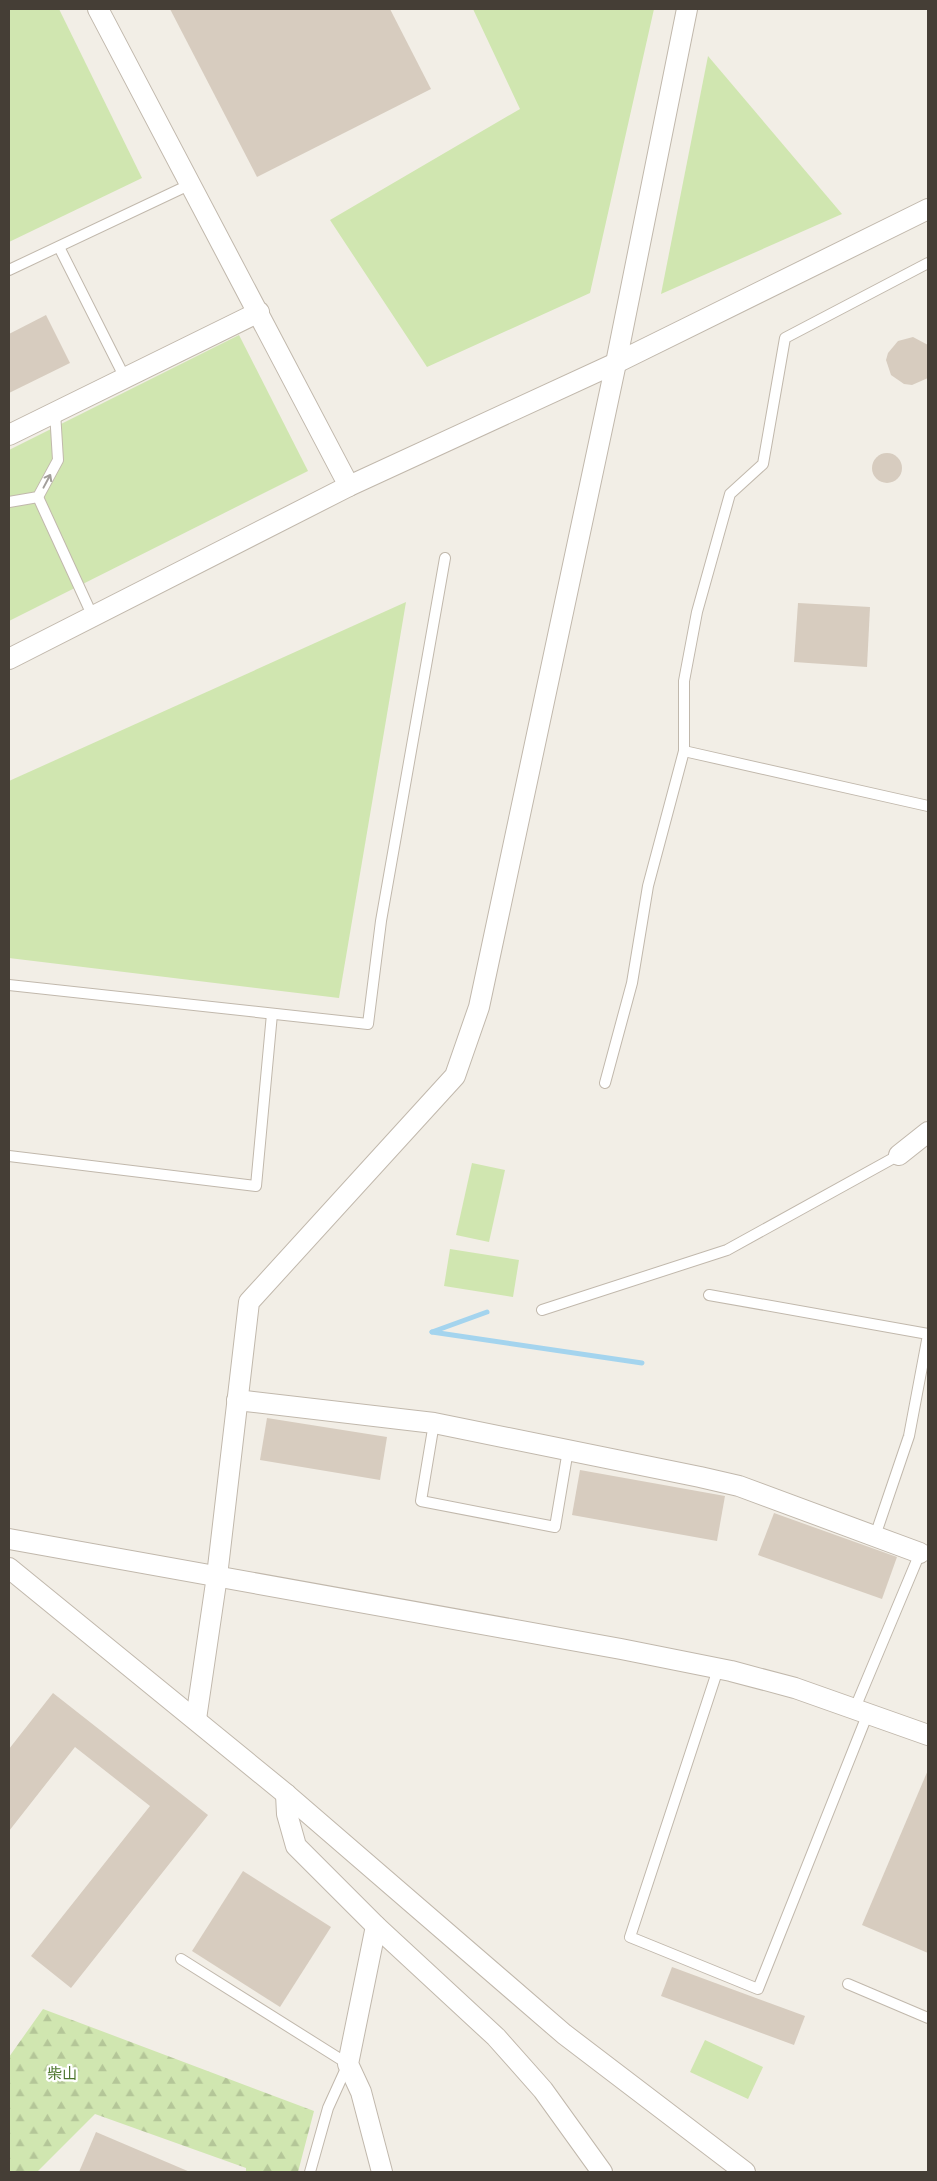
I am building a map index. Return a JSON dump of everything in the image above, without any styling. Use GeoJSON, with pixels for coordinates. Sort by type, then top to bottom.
{"type":"FeatureCollection","features":[{"type":"Feature","properties":{"kind":"street"},"geometry":{"type":"LineString","coordinates":[[98,9],[349,486]]}},
{"type":"Feature","properties":{"kind":"street"},"geometry":{"type":"LineString","coordinates":[[196,1720],[217,1576],[249,1302],[456,1076],[480,1007],[616,363],[687,9]]}},
{"type":"Feature","properties":{"kind":"street"},"geometry":{"type":"LineString","coordinates":[[9,659],[349,486],[616,363],[928,210]]}},
{"type":"Feature","properties":{"kind":"street"},"geometry":{"type":"LineString","coordinates":[[9,435],[259,312]]}},
{"type":"Feature","properties":{"kind":"street"},"geometry":{"type":"LineString","coordinates":[[899,1155],[928,1132]]}},
{"type":"Feature","properties":{"kind":"street"},"geometry":{"type":"LineString","coordinates":[[237,1400],[434,1423],[739,1486],[924,1554]]}},
{"type":"Feature","properties":{"kind":"street"},"geometry":{"type":"LineString","coordinates":[[9,1539],[620,1649],[718,1669],[796,1688],[928,1735]]}},
{"type":"Feature","properties":{"kind":"street"},"geometry":{"type":"LineString","coordinates":[[9,1568],[286,1794],[564,2034],[745,2172]]}},
{"type":"Feature","properties":{"kind":"street"},"geometry":{"type":"LineString","coordinates":[[286,1794],[287,1814],[296,1846],[376,1926],[496,2037],[544,2090],[602,2172]]}},
{"type":"Feature","properties":{"kind":"street"},"geometry":{"type":"LineString","coordinates":[[376,1926],[348,2064],[361,2092],[382,2172]]}},
{"type":"Feature","properties":{"kind":"lane"},"geometry":{"type":"LineString","coordinates":[[9,270],[191,184]]}},
{"type":"Feature","properties":{"kind":"lane"},"geometry":{"type":"LineString","coordinates":[[59,247],[125,378]]}},
{"type":"Feature","properties":{"kind":"lane"},"geometry":{"type":"LineString","coordinates":[[605,1083],[632,984],[648,886],[684,751],[684,681],[697,612],[730,494],[763,464],[785,338],[928,263]]}},
{"type":"Feature","properties":{"kind":"lane"},"geometry":{"type":"LineString","coordinates":[[38,498],[58,460],[56,412]]}},
{"type":"Feature","properties":{"kind":"lane"},"geometry":{"type":"LineString","coordinates":[[9,502],[38,498]]}},
{"type":"Feature","properties":{"kind":"lane"},"geometry":{"type":"LineString","coordinates":[[38,498],[93,617]]}},
{"type":"Feature","properties":{"kind":"lane"},"geometry":{"type":"LineString","coordinates":[[9,985],[368,1024],[381,921],[445,558]]}},
{"type":"Feature","properties":{"kind":"lane"},"geometry":{"type":"LineString","coordinates":[[684,751],[928,806]]}},
{"type":"Feature","properties":{"kind":"lane"},"geometry":{"type":"LineString","coordinates":[[9,1156],[256,1186],[272,1014]]}},
{"type":"Feature","properties":{"kind":"lane"},"geometry":{"type":"LineString","coordinates":[[542,1310],[727,1250],[899,1155]]}},
{"type":"Feature","properties":{"kind":"lane"},"geometry":{"type":"LineString","coordinates":[[709,1296],[928,1335],[909,1436],[875,1536]]}},
{"type":"Feature","properties":{"kind":"lane"},"geometry":{"type":"LineString","coordinates":[[434,1423],[421,1501],[555,1527],[568,1450]]}},
{"type":"Feature","properties":{"kind":"lane"},"geometry":{"type":"LineString","coordinates":[[718,1669],[630,1937],[758,1989],[862,1711],[924,1554]]}},
{"type":"Feature","properties":{"kind":"lane"},"geometry":{"type":"LineString","coordinates":[[181,1959],[348,2064],[328,2108],[310,2172]]}},
{"type":"Feature","properties":{"kind":"lane"},"geometry":{"type":"LineString","coordinates":[[848,1984],[928,2018]]}},
{"type":"Feature","properties":{"kind":"green space"},"geometry":{"type":"Polygon","coordinates":[[[9,9],[59,9],[142,178],[9,242],[9,9]]]}},
{"type":"Feature","properties":{"kind":"green space"},"geometry":{"type":"Polygon","coordinates":[[[473,9],[654,9],[590,293],[427,367],[330,220],[520,109],[473,9]]]}},
{"type":"Feature","properties":{"kind":"green space"},"geometry":{"type":"Polygon","coordinates":[[[708,56],[842,214],[661,294],[708,56]]]}},
{"type":"Feature","properties":{"kind":"green space"},"geometry":{"type":"Polygon","coordinates":[[[239,335],[308,471],[9,621],[9,450],[239,335]]]}},
{"type":"Feature","properties":{"kind":"green space"},"geometry":{"type":"Polygon","coordinates":[[[406,602],[339,998],[9,958],[9,781],[406,602]]]}},
{"type":"Feature","properties":{"kind":"green space"},"geometry":{"type":"Polygon","coordinates":[[[472,1163],[505,1170],[489,1242],[456,1235],[472,1163]]]}},
{"type":"Feature","properties":{"kind":"green space"},"geometry":{"type":"Polygon","coordinates":[[[450,1249],[519,1260],[513,1297],[444,1286],[450,1249]]]}},
{"type":"Feature","properties":{"kind":"green space","name":"柴山"},"geometry":{"type":"Polygon","coordinates":[[[43,2009],[314,2111],[298,2172],[246,2172],[246,2168],[95,2114],[37,2172],[9,2172],[9,2057],[43,2009]]]}},
{"type":"Feature","properties":{"kind":"green space"},"geometry":{"type":"Polygon","coordinates":[[[705,2040],[763,2067],[748,2099],[690,2072],[705,2040]]]}},
{"type":"Feature","properties":{"kind":"building"},"geometry":{"type":"Polygon","coordinates":[[[170,9],[390,9],[431,89],[257,177],[170,9]]]}},
{"type":"Feature","properties":{"kind":"building"},"geometry":{"type":"Polygon","coordinates":[[[46,315],[70,363],[9,393],[9,334],[46,315]]]}},
{"type":"Feature","properties":{"kind":"building"},"geometry":{"type":"Polygon","coordinates":[[[913,337],[928,345],[928,378],[912,385],[904,384],[891,375],[886,360],[888,353],[898,341],[913,337]]]}},
{"type":"Feature","properties":{"kind":"building"},"geometry":{"type":"Polygon","coordinates":[[[887,453],[898,457],[902,468],[898,479],[887,483],[876,479],[872,468],[876,457],[887,453]]]}},
{"type":"Feature","properties":{"kind":"building"},"geometry":{"type":"Polygon","coordinates":[[[798,603],[870,607],[867,667],[794,662],[798,603]]]}},
{"type":"Feature","properties":{"kind":"building"},"geometry":{"type":"Polygon","coordinates":[[[267,1418],[387,1437],[380,1480],[260,1460],[267,1418]]]}},
{"type":"Feature","properties":{"kind":"building"},"geometry":{"type":"Polygon","coordinates":[[[580,1470],[725,1496],[717,1541],[572,1515],[580,1470]]]}},
{"type":"Feature","properties":{"kind":"building"},"geometry":{"type":"Polygon","coordinates":[[[774,1513],[897,1557],[882,1599],[758,1555],[774,1513]]]}},
{"type":"Feature","properties":{"kind":"building"},"geometry":{"type":"Polygon","coordinates":[[[53,1693],[208,1815],[71,1988],[31,1956],[150,1806],[75,1747],[9,1831],[9,1749],[53,1693]]]}},
{"type":"Feature","properties":{"kind":"building"},"geometry":{"type":"Polygon","coordinates":[[[928,1770],[928,1953],[862,1925],[928,1770]]]}},
{"type":"Feature","properties":{"kind":"building"},"geometry":{"type":"Polygon","coordinates":[[[243,1871],[331,1927],[280,2007],[192,1951],[243,1871]]]}},
{"type":"Feature","properties":{"kind":"building"},"geometry":{"type":"Polygon","coordinates":[[[672,1967],[805,2016],[794,2045],[661,1996],[672,1967]]]}},
{"type":"Feature","properties":{"kind":"building"},"geometry":{"type":"Polygon","coordinates":[[[96,2132],[190,2172],[79,2172],[96,2132]]]}},
{"type":"Feature","properties":{"kind":"waterway"},"geometry":{"type":"LineString","coordinates":[[432,1332],[487,1312]]}},
{"type":"Feature","properties":{"kind":"waterway"},"geometry":{"type":"LineString","coordinates":[[432,1332],[642,1363]]}}]}
